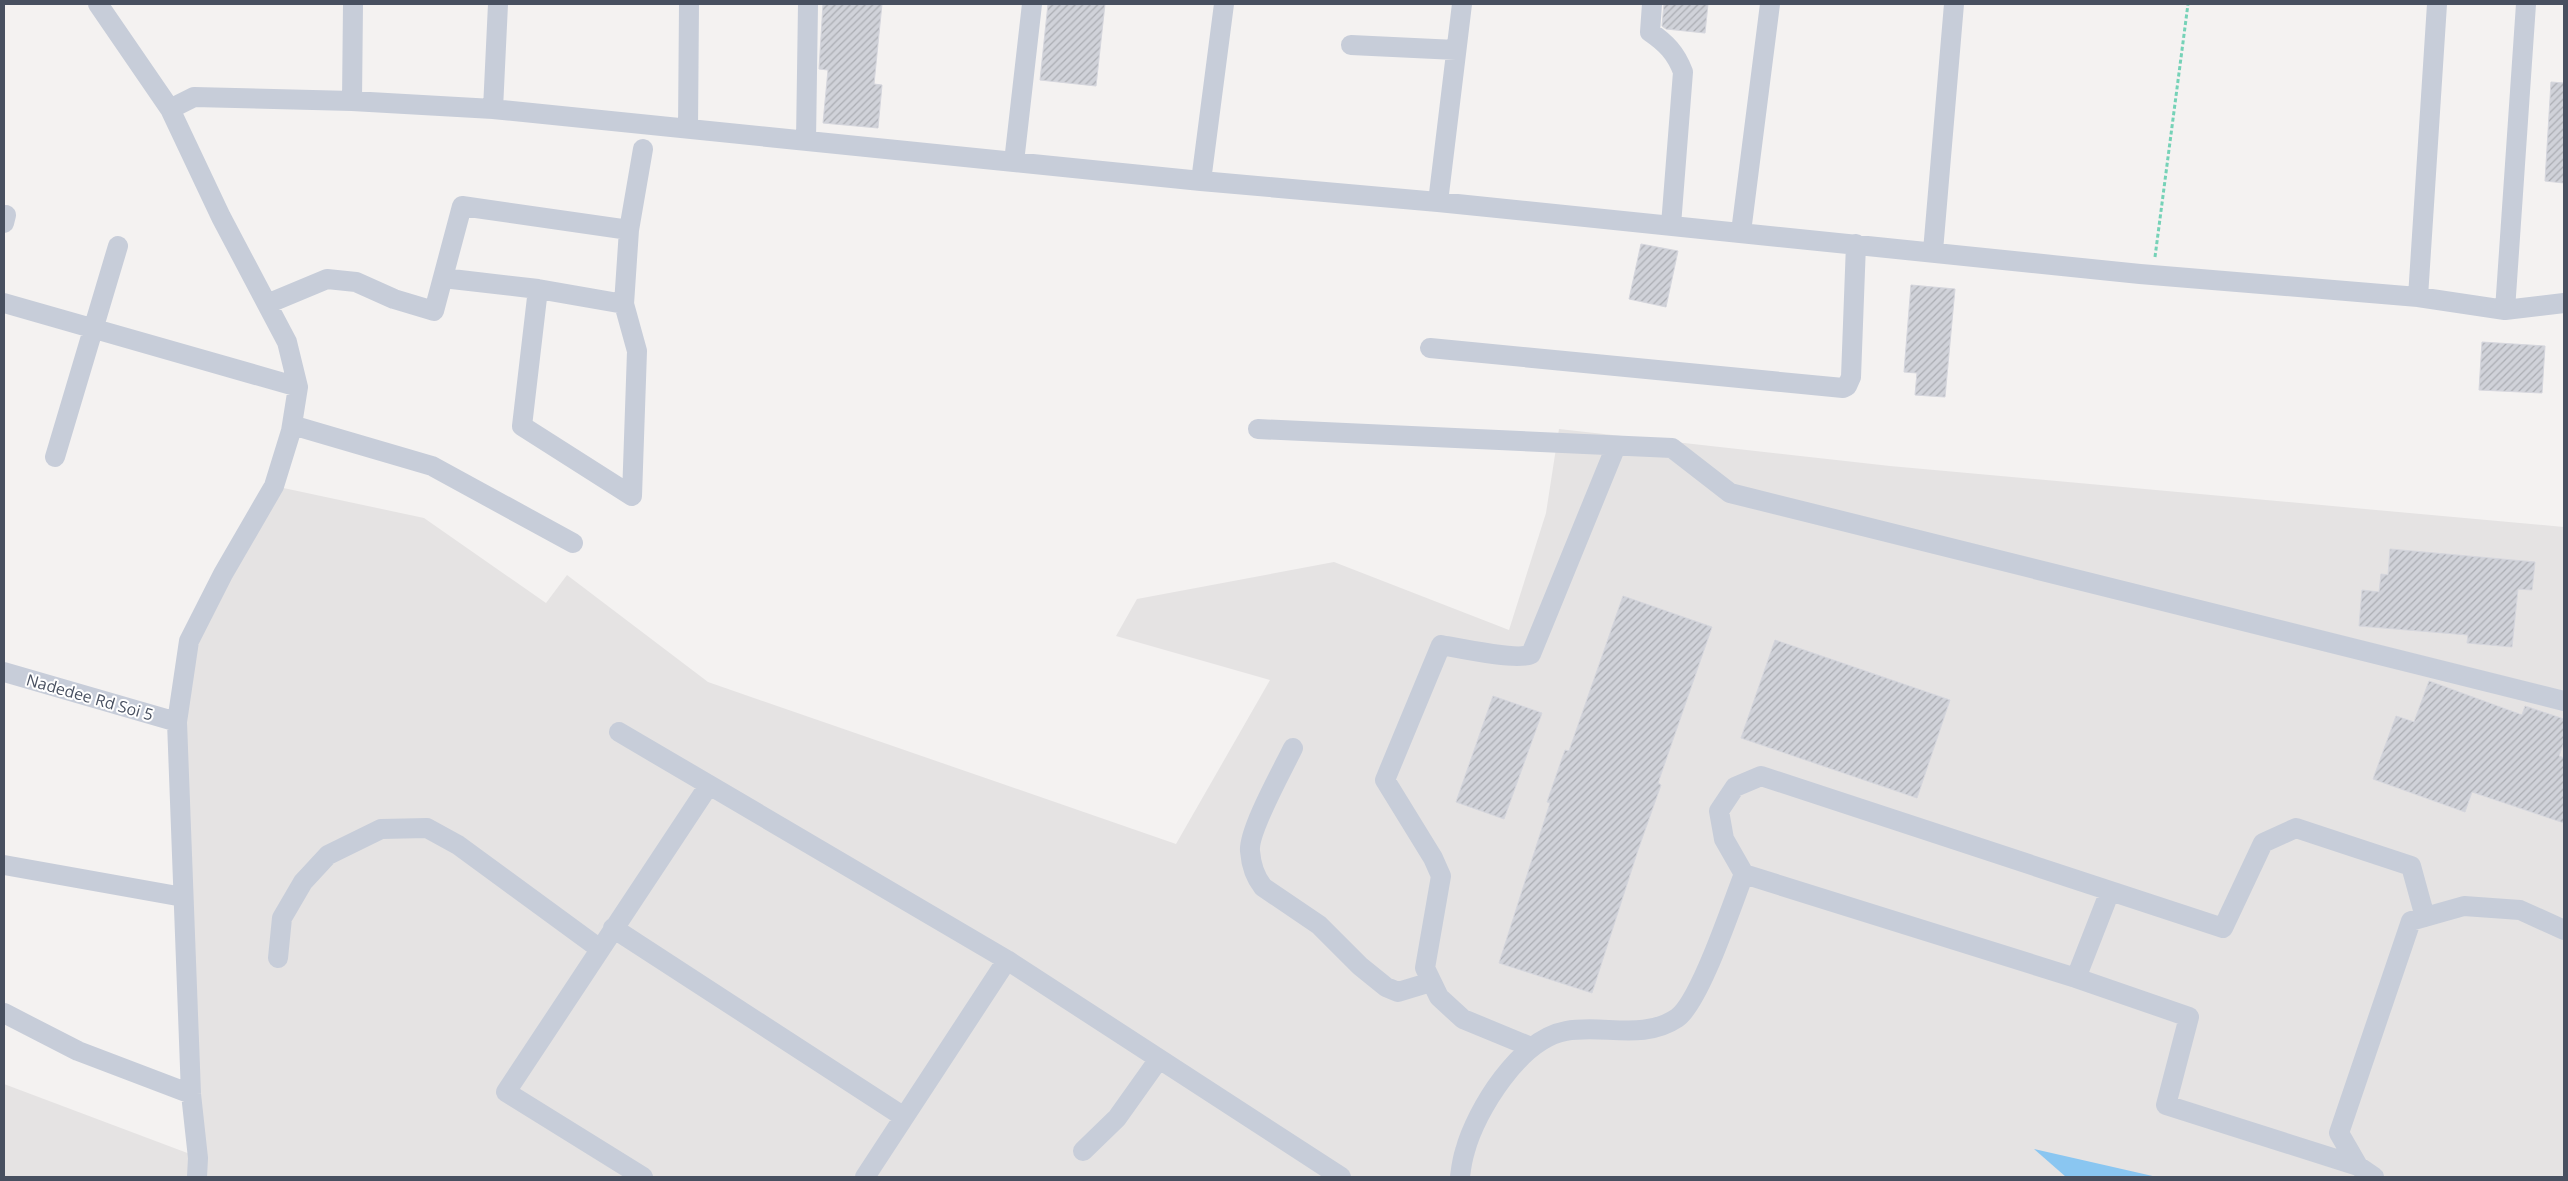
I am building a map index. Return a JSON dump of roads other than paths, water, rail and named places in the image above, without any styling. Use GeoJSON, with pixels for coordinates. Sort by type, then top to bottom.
{"type":"FeatureCollection","features":[{"type":"Feature","properties":{"kind":"street"},"geometry":{"type":"LineString","coordinates":[[98,4],[170,109],[221,217],[287,342],[298,387],[292,425],[274,486],[222,574],[188,641],[177,722],[192,1094],[198,1158],[197,1177]]}},
{"type":"Feature","properties":{"kind":"street"},"geometry":{"type":"LineString","coordinates":[[352,101],[353,4]]}},
{"type":"Feature","properties":{"kind":"street"},"geometry":{"type":"LineString","coordinates":[[493,109],[498,4]]}},
{"type":"Feature","properties":{"kind":"street"},"geometry":{"type":"LineString","coordinates":[[688,129],[689,4]]}},
{"type":"Feature","properties":{"kind":"street"},"geometry":{"type":"LineString","coordinates":[[806,141],[808,4]]}},
{"type":"Feature","properties":{"kind":"street"},"geometry":{"type":"LineString","coordinates":[[1014,162],[1032,4]]}},
{"type":"Feature","properties":{"kind":"street"},"geometry":{"type":"LineString","coordinates":[[1201,181],[1224,4]]}},
{"type":"Feature","properties":{"kind":"street"},"geometry":{"type":"LineString","coordinates":[[1438,202],[1462,4]]}},
{"type":"Feature","properties":{"kind":"street"},"geometry":{"type":"LineString","coordinates":[[1652,4],[1650,32],[1664,42],[1678,57],[1683,72],[1671,225]]}},
{"type":"Feature","properties":{"kind":"street"},"geometry":{"type":"LineString","coordinates":[[1742,232],[1770,4]]}},
{"type":"Feature","properties":{"kind":"street"},"geometry":{"type":"LineString","coordinates":[[1933,251],[1954,4]]}},
{"type":"Feature","properties":{"kind":"street"},"geometry":{"type":"LineString","coordinates":[[2418,297],[2437,4]]}},
{"type":"Feature","properties":{"kind":"street"},"geometry":{"type":"LineString","coordinates":[[2505,310],[2526,4]]}},
{"type":"Feature","properties":{"kind":"street"},"geometry":{"type":"LineString","coordinates":[[1351,45],[1456,50]]}},
{"type":"Feature","properties":{"kind":"street"},"geometry":{"type":"LineString","coordinates":[[170,109],[194,97],[352,101],[493,109],[1201,181],[1438,202],[1933,251],[2152,275],[2418,297],[2505,310],[2564,304]]}},
{"type":"Feature","properties":{"kind":"street"},"geometry":{"type":"LineString","coordinates":[[538,289],[522,426],[632,496],[637,351],[624,304],[629,230],[642,149]]}},
{"type":"Feature","properties":{"kind":"street"},"geometry":{"type":"LineString","coordinates":[[266,304],[327,279],[356,282],[394,298],[434,311],[462,206],[629,230]]}},
{"type":"Feature","properties":{"kind":"street"},"geometry":{"type":"LineString","coordinates":[[1430,348],[1843,388],[1847,386],[1852,377],[1856,244]]}},
{"type":"Feature","properties":{"kind":"street"},"geometry":{"type":"LineString","coordinates":[[55,457],[118,246]]}},
{"type":"Feature","properties":{"kind":"street"},"geometry":{"type":"LineString","coordinates":[[443,278],[538,289],[624,304]]}},
{"type":"Feature","properties":{"kind":"street"},"geometry":{"type":"LineString","coordinates":[[4,303],[298,387]]}},
{"type":"Feature","properties":{"kind":"street"},"geometry":{"type":"LineString","coordinates":[[292,425],[432,466],[573,543]]}},
{"type":"Feature","properties":{"kind":"street"},"geometry":{"type":"LineString","coordinates":[[1258,429],[1672,448],[1730,493],[2564,701]]}},
{"type":"Feature","properties":{"kind":"street"},"geometry":{"type":"LineString","coordinates":[[1531,1046],[1463,1019],[1439,997],[1425,968],[1441,876],[1433,858],[1385,780],[1441,645],[1504,655],[1524,656],[1531,654],[1616,446]]}},
{"type":"Feature","properties":{"kind":"street","name":"Nadedee Rd Soi 5"},"geometry":{"type":"LineString","coordinates":[[4,672],[177,722]]}},
{"type":"Feature","properties":{"kind":"street"},"geometry":{"type":"LineString","coordinates":[[619,732],[1007,960],[1341,1177]]}},
{"type":"Feature","properties":{"kind":"street"},"geometry":{"type":"LineString","coordinates":[[1293,748],[1258,824],[1250,850],[1256,879],[1263,887],[1319,926],[1360,966],[1386,987],[1398,992],[1431,982]]}},
{"type":"Feature","properties":{"kind":"street"},"geometry":{"type":"LineString","coordinates":[[2366,1172],[2166,1105],[2188,1016],[2076,978],[1744,874],[1724,839],[1720,811],[1735,787],[1761,776],[2223,928],[2263,843],[2296,828],[2411,866],[2425,917]]}},
{"type":"Feature","properties":{"kind":"street"},"geometry":{"type":"LineString","coordinates":[[637,1175],[506,1092],[709,786]]}},
{"type":"Feature","properties":{"kind":"street"},"geometry":{"type":"LineString","coordinates":[[278,958],[282,918],[303,882],[328,855],[381,829],[427,828],[458,845],[600,949]]}},
{"type":"Feature","properties":{"kind":"street"},"geometry":{"type":"LineString","coordinates":[[4,865],[183,897]]}},
{"type":"Feature","properties":{"kind":"street"},"geometry":{"type":"LineString","coordinates":[[1460,1177],[1465,1150],[1492,1092],[1531,1046],[1565,1031],[1648,1031],[1678,1018],[1697,992],[1744,874]]}},
{"type":"Feature","properties":{"kind":"street"},"geometry":{"type":"LineString","coordinates":[[2076,978],[2110,890]]}},
{"type":"Feature","properties":{"kind":"street"},"geometry":{"type":"LineString","coordinates":[[2366,1172],[2339,1133],[2411,921],[2464,906],[2520,910],[2564,930]]}},
{"type":"Feature","properties":{"kind":"street"},"geometry":{"type":"LineString","coordinates":[[613,928],[904,1117]]}},
{"type":"Feature","properties":{"kind":"street"},"geometry":{"type":"LineString","coordinates":[[865,1177],[1007,960]]}},
{"type":"Feature","properties":{"kind":"street"},"geometry":{"type":"LineString","coordinates":[[4,1013],[78,1051],[192,1094]]}},
{"type":"Feature","properties":{"kind":"street"},"geometry":{"type":"LineString","coordinates":[[1083,1151],[1117,1118],[1159,1059]]}},
{"type":"Feature","properties":{"kind":"water"},"geometry":{"type":"Polygon","coordinates":[[[2034,1149],[2157,1177],[2066,1177],[2034,1149]]]}}]}
